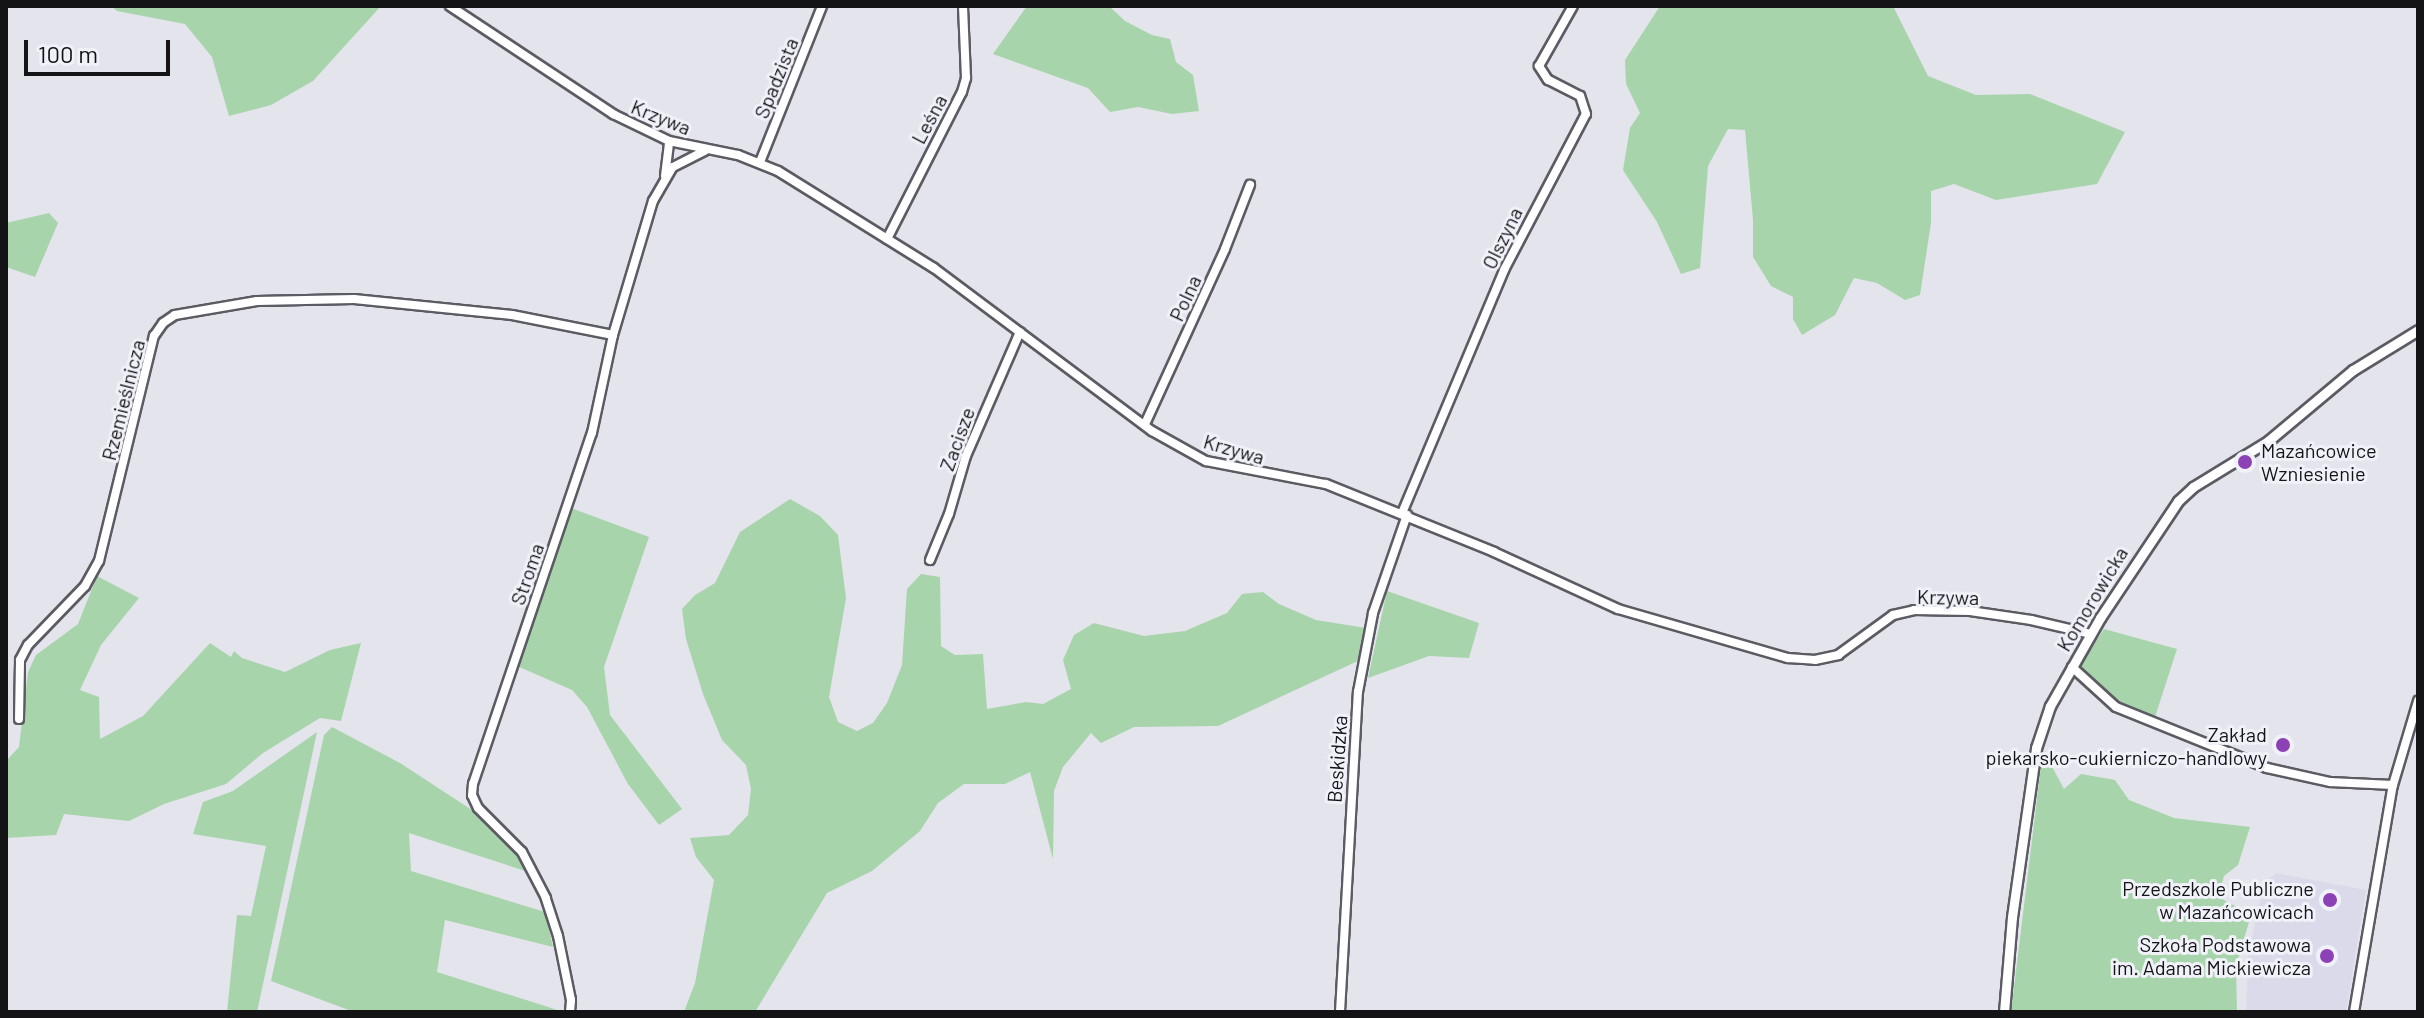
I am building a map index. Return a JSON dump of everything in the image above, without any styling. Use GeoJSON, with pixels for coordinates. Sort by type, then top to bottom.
{"type":"FeatureCollection","features":[{"type":"Feature","properties":{"kind":"street","name":"Krzywa"},"geometry":{"type":"LineString","coordinates":[[450,6],[613,114],[669,141],[760,162],[934,268],[1145,424],[1206,461],[1326,484],[1404,514],[1618,609],[1788,658],[1815,660],[1838,655],[1893,615],[1914,610],[1970,611],[2031,620],[2091,634]]}},
{"type":"Feature","properties":{"kind":"street","name":"Spadzista"},"geometry":{"type":"LineString","coordinates":[[760,162],[822,6]]}},
{"type":"Feature","properties":{"kind":"street","name":"Leśna"},"geometry":{"type":"LineString","coordinates":[[887,239],[962,92],[966,78],[963,6]]}},
{"type":"Feature","properties":{"kind":"street","name":"Olszyna"},"geometry":{"type":"LineString","coordinates":[[1404,514],[1504,270],[1586,114],[1580,96],[1548,80],[1541,74],[1539,66],[1573,6]]}},
{"type":"Feature","properties":{"kind":"street"},"geometry":{"type":"LineString","coordinates":[[665,177],[669,141]]}},
{"type":"Feature","properties":{"kind":"street"},"geometry":{"type":"LineString","coordinates":[[665,177],[684,159],[708,150]]}},
{"type":"Feature","properties":{"kind":"street","name":"Stroma"},"geometry":{"type":"LineString","coordinates":[[570,1012],[563,962],[546,898],[522,852],[478,808],[472,795],[592,433],[613,335],[653,201],[665,177]]}},
{"type":"Feature","properties":{"kind":"street","name":"Polna"},"geometry":{"type":"LineString","coordinates":[[1145,424],[1225,249],[1250,185]]}},
{"type":"Feature","properties":{"kind":"street","name":"Rzemieślnicza"},"geometry":{"type":"LineString","coordinates":[[19,719],[20,660],[28,645],[85,586],[99,561],[154,336],[163,323],[175,315],[257,301],[354,299],[512,315],[613,335]]}},
{"type":"Feature","properties":{"kind":"street","name":"Komorowicka"},"geometry":{"type":"LineString","coordinates":[[2004,1012],[2012,917],[2036,748],[2050,706],[2091,634],[2178,501],[2193,487],[2268,441],[2353,370],[2418,330]]}},
{"type":"Feature","properties":{"kind":"street","name":"Zacisze"},"geometry":{"type":"LineString","coordinates":[[930,560],[949,514],[966,456],[1020,332]]}},
{"type":"Feature","properties":{"kind":"street","name":"Beskidzka"},"geometry":{"type":"LineString","coordinates":[[1340,1012],[1358,692],[1373,613],[1404,514]]}},
{"type":"Feature","properties":{"kind":"street"},"geometry":{"type":"LineString","coordinates":[[2072,667],[2116,707],[2252,763],[2330,782],[2393,785]]}},
{"type":"Feature","properties":{"kind":"street"},"geometry":{"type":"LineString","coordinates":[[2354,1012],[2393,785],[2418,701]]}},
{"type":"Feature","properties":{"kind":"shaded area"},"geometry":{"type":"Polygon","coordinates":[[[2276,873],[2366,890],[2346,1012],[2246,1012],[2248,956],[2264,882],[2276,873]]]}},
{"type":"Feature","properties":{"kind":"green space"},"geometry":{"type":"Polygon","coordinates":[[[111,6],[381,6],[313,81],[271,105],[229,116],[212,57],[185,24],[117,11],[111,6]]]}},
{"type":"Feature","properties":{"kind":"green space"},"geometry":{"type":"Polygon","coordinates":[[[1027,6],[1109,6],[1125,21],[1152,35],[1170,39],[1176,62],[1193,75],[1199,111],[1172,114],[1138,107],[1110,112],[1088,88],[993,54],[1027,6]]]}},
{"type":"Feature","properties":{"kind":"green space"},"geometry":{"type":"Polygon","coordinates":[[[1660,6],[1893,6],[1928,76],[1976,95],[2030,94],[2125,132],[2097,184],[1996,200],[1954,184],[1931,191],[1931,223],[1920,295],[1905,300],[1877,283],[1854,278],[1835,315],[1802,335],[1793,319],[1793,297],[1771,286],[1753,257],[1745,130],[1728,129],[1708,166],[1700,268],[1681,274],[1657,222],[1623,170],[1630,128],[1640,113],[1626,84],[1625,60],[1660,6]]]}},
{"type":"Feature","properties":{"kind":"green space"},"geometry":{"type":"Polygon","coordinates":[[[49,213],[58,223],[35,277],[6,267],[6,223],[49,213]]]}},
{"type":"Feature","properties":{"kind":"green space"},"geometry":{"type":"Polygon","coordinates":[[[790,499],[820,516],[838,535],[846,598],[829,697],[838,722],[857,731],[873,723],[887,703],[902,665],[907,589],[921,574],[940,577],[941,646],[955,655],[983,654],[987,709],[1026,702],[1043,704],[1071,689],[1063,660],[1074,635],[1094,623],[1144,636],[1185,631],[1227,613],[1242,594],[1263,592],[1279,604],[1316,620],[1366,628],[1360,660],[1218,726],[1134,727],[1101,743],[1091,733],[1063,767],[1054,791],[1053,859],[1030,772],[1005,784],[964,784],[938,803],[920,831],[872,871],[827,893],[755,1012],[684,1012],[695,983],[714,880],[696,857],[690,838],[729,835],[748,815],[751,789],[746,765],[722,740],[703,694],[686,639],[682,609],[695,595],[715,583],[740,532],[790,499]]]}},
{"type":"Feature","properties":{"kind":"green space"},"geometry":{"type":"Polygon","coordinates":[[[571,508],[649,537],[604,667],[610,715],[682,809],[659,825],[628,784],[587,707],[572,690],[517,666],[571,508]]]}},
{"type":"Feature","properties":{"kind":"green space"},"geometry":{"type":"Polygon","coordinates":[[[97,576],[139,598],[101,645],[80,690],[99,697],[100,739],[143,716],[210,643],[231,657],[234,651],[242,658],[285,672],[330,650],[361,643],[341,721],[320,718],[263,753],[226,784],[164,804],[129,821],[64,814],[56,835],[6,838],[6,761],[19,747],[28,672],[36,655],[78,624],[97,576]]]}},
{"type":"Feature","properties":{"kind":"green space"},"geometry":{"type":"Polygon","coordinates":[[[1387,591],[1479,623],[1469,658],[1429,656],[1368,678],[1387,591]]]}},
{"type":"Feature","properties":{"kind":"green space"},"geometry":{"type":"Polygon","coordinates":[[[2104,629],[2177,649],[2154,720],[2119,702],[2079,667],[2104,629]]]}},
{"type":"Feature","properties":{"kind":"green space"},"geometry":{"type":"Polygon","coordinates":[[[332,727],[400,763],[475,812],[510,844],[525,871],[409,833],[411,871],[545,912],[553,947],[445,920],[437,972],[564,1012],[354,1012],[271,981],[324,735],[332,727]]]}},
{"type":"Feature","properties":{"kind":"green space"},"geometry":{"type":"Polygon","coordinates":[[[317,732],[257,1012],[227,1012],[237,915],[251,916],[266,846],[193,834],[203,802],[233,791],[317,732]]]}},
{"type":"Feature","properties":{"kind":"green space"},"geometry":{"type":"Polygon","coordinates":[[[2043,750],[2064,789],[2081,774],[2115,780],[2129,800],[2174,818],[2250,827],[2238,865],[2224,876],[2218,897],[2241,909],[2249,922],[2236,966],[2237,1012],[2011,1012],[2043,750]]]}},
{"type":"Feature","properties":{"kind":"place","name":"Mazańcowice Wzniesienie"},"geometry":{"type":"Point","coordinates":[2245,462]}},
{"type":"Feature","properties":{"kind":"place","name":"Zakład piekarsko-cukierniczo-handlowy"},"geometry":{"type":"Point","coordinates":[2283,745]}},
{"type":"Feature","properties":{"kind":"place","name":"Przedszkole Publiczne w Mazańcowicach"},"geometry":{"type":"Point","coordinates":[2330,900]}},
{"type":"Feature","properties":{"kind":"place","name":"Szkoła Podstawowa im. Adama Mickiewicza"},"geometry":{"type":"Point","coordinates":[2327,956]}}]}
